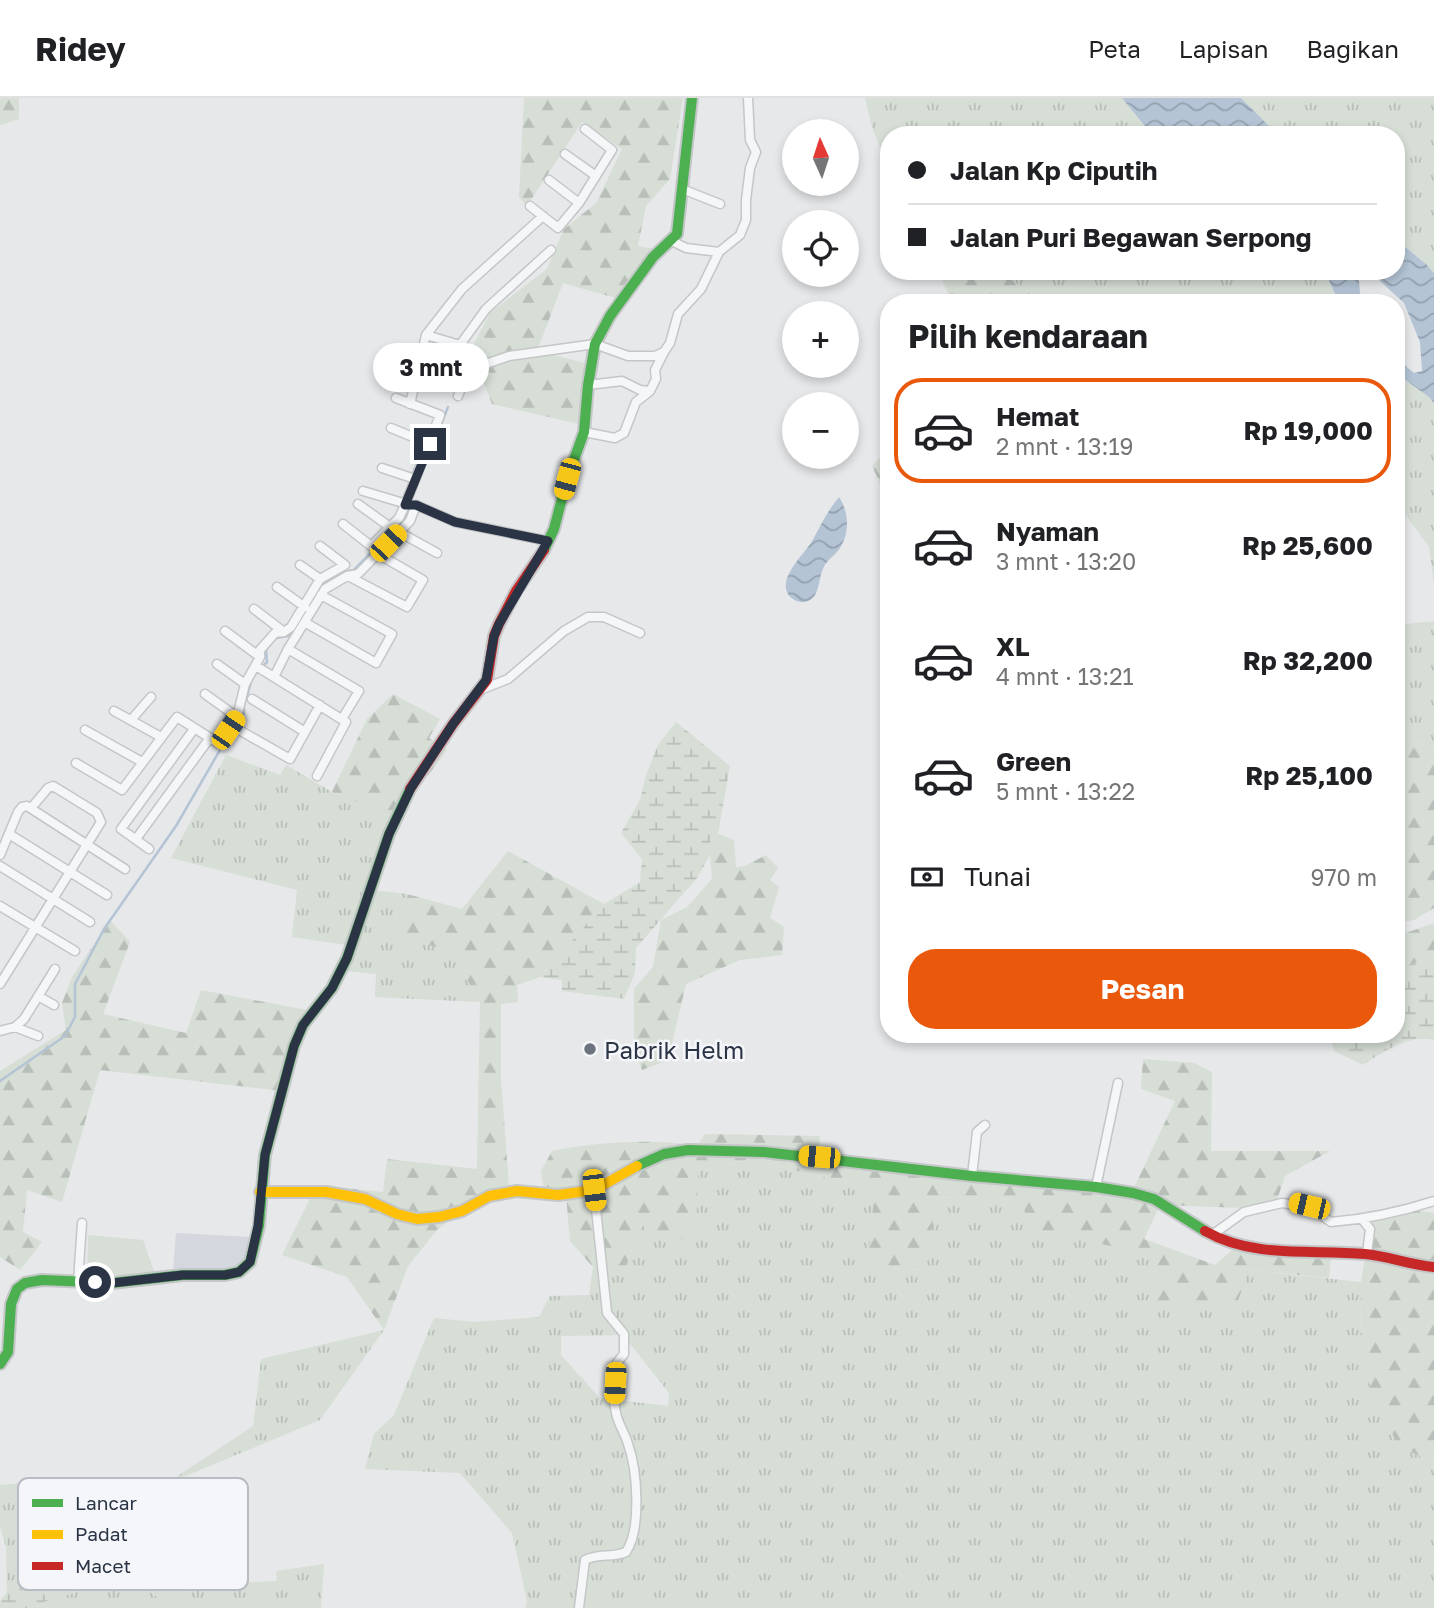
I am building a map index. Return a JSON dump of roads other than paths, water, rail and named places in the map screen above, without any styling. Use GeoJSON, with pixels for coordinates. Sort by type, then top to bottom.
{"type":"FeatureCollection","features":[{"type":"Feature","properties":{"kind":"street"},"geometry":{"type":"LineString","coordinates":[[0,1364],[8,1352],[5,1303],[25,1283],[43,1280],[112,1283],[183,1275],[225,1275],[239,1272],[250,1262],[258,1226],[265,1155],[294,1046],[303,1025],[332,988],[347,958],[389,834],[411,788],[486,680],[494,636],[499,624],[554,529],[567,479],[584,432],[595,344],[610,316],[653,257],[672,241],[679,229],[692,98]]}},
{"type":"Feature","properties":{"kind":"street"},"geometry":{"type":"LineString","coordinates":[[584,432],[615,438],[624,433],[636,402],[650,391],[656,379],[655,370],[670,343],[678,314],[701,289],[719,252],[740,235],[746,220],[749,179],[756,152],[750,140],[748,98]]}},
{"type":"Feature","properties":{"kind":"street"},"geometry":{"type":"LineString","coordinates":[[530,206],[558,228],[579,203],[612,150],[585,129]]}},
{"type":"Feature","properties":{"kind":"street"},"geometry":{"type":"LineString","coordinates":[[565,154],[596,176]]}},
{"type":"Feature","properties":{"kind":"street"},"geometry":{"type":"LineString","coordinates":[[549,180],[579,203]]}},
{"type":"Feature","properties":{"kind":"street"},"geometry":{"type":"LineString","coordinates":[[682,189],[720,204]]}},
{"type":"Feature","properties":{"kind":"street"},"geometry":{"type":"LineString","coordinates":[[410,404],[426,335],[462,289],[543,216]]}},
{"type":"Feature","properties":{"kind":"street"},"geometry":{"type":"LineString","coordinates":[[672,241],[686,248],[719,252]]}},
{"type":"Feature","properties":{"kind":"street"},"geometry":{"type":"LineString","coordinates":[[426,335],[460,345],[486,309],[551,250]]}},
{"type":"Feature","properties":{"kind":"street"},"geometry":{"type":"LineString","coordinates":[[458,396],[468,370],[509,356],[595,344],[628,356],[655,356],[664,352]]}},
{"type":"Feature","properties":{"kind":"street"},"geometry":{"type":"LineString","coordinates":[[588,385],[622,381],[640,390],[650,391]]}},
{"type":"Feature","properties":{"kind":"street"},"geometry":{"type":"LineString","coordinates":[[343,524],[370,547],[390,527],[405,505],[440,415],[396,398]]}},
{"type":"Feature","properties":{"kind":"street"},"geometry":{"type":"LineString","coordinates":[[391,428],[430,444]]}},
{"type":"Feature","properties":{"kind":"street"},"geometry":{"type":"LineString","coordinates":[[382,468],[415,479]]}},
{"type":"Feature","properties":{"kind":"street"},"geometry":{"type":"LineString","coordinates":[[363,491],[405,505],[416,505],[455,522],[548,541]]}},
{"type":"Feature","properties":{"kind":"street"},"geometry":{"type":"LineString","coordinates":[[358,504],[390,527]]}},
{"type":"Feature","properties":{"kind":"street"},"geometry":{"type":"LineString","coordinates":[[274,677],[325,589],[348,576],[359,574],[410,521],[416,505]]}},
{"type":"Feature","properties":{"kind":"street"},"geometry":{"type":"LineString","coordinates":[[399,532],[437,553]]}},
{"type":"Feature","properties":{"kind":"street"},"geometry":{"type":"LineString","coordinates":[[76,763],[122,790],[177,717],[218,743],[237,717],[245,684],[260,664],[260,650],[275,633],[284,632],[291,627],[320,579],[345,565],[320,546]]}},
{"type":"Feature","properties":{"kind":"street"},"geometry":{"type":"LineString","coordinates":[[348,576],[407,607],[423,580],[378,554]]}},
{"type":"Feature","properties":{"kind":"street"},"geometry":{"type":"LineString","coordinates":[[300,565],[320,579]]}},
{"type":"Feature","properties":{"kind":"street"},"geometry":{"type":"LineString","coordinates":[[277,587],[305,607]]}},
{"type":"Feature","properties":{"kind":"street"},"geometry":{"type":"LineString","coordinates":[[306,623],[376,663],[392,634],[321,595]]}},
{"type":"Feature","properties":{"kind":"street"},"geometry":{"type":"LineString","coordinates":[[254,609],[284,632]]}},
{"type":"Feature","properties":{"kind":"street"},"geometry":{"type":"LineString","coordinates":[[480,690],[508,679],[564,631],[588,617],[604,617],[640,633]]}},
{"type":"Feature","properties":{"kind":"street"},"geometry":{"type":"LineString","coordinates":[[225,631],[274,677],[346,722],[317,776]]}},
{"type":"Feature","properties":{"kind":"street"},"geometry":{"type":"LineString","coordinates":[[288,649],[359,691],[342,719]]}},
{"type":"Feature","properties":{"kind":"street"},"geometry":{"type":"LineString","coordinates":[[217,664],[245,684]]}},
{"type":"Feature","properties":{"kind":"street"},"geometry":{"type":"LineString","coordinates":[[205,694],[237,717]]}},
{"type":"Feature","properties":{"kind":"street"},"geometry":{"type":"LineString","coordinates":[[131,720],[151,696]]}},
{"type":"Feature","properties":{"kind":"street"},"geometry":{"type":"LineString","coordinates":[[252,699],[305,732]]}},
{"type":"Feature","properties":{"kind":"street"},"geometry":{"type":"LineString","coordinates":[[241,731],[290,759],[320,705]]}},
{"type":"Feature","properties":{"kind":"street"},"geometry":{"type":"LineString","coordinates":[[114,711],[161,737]]}},
{"type":"Feature","properties":{"kind":"street"},"geometry":{"type":"LineString","coordinates":[[149,849],[121,829],[194,729]]}},
{"type":"Feature","properties":{"kind":"street"},"geometry":{"type":"LineString","coordinates":[[85,730],[142,762]]}},
{"type":"Feature","properties":{"kind":"street"},"geometry":{"type":"LineString","coordinates":[[136,839],[209,739]]}},
{"type":"Feature","properties":{"kind":"street"},"geometry":{"type":"LineString","coordinates":[[0,984],[101,822],[97,813],[53,786],[48,788],[32,807]]}},
{"type":"Feature","properties":{"kind":"street"},"geometry":{"type":"LineString","coordinates":[[0,855],[22,807],[32,807],[125,869]]}},
{"type":"Feature","properties":{"kind":"street"},"geometry":{"type":"LineString","coordinates":[[9,834],[107,895]]}},
{"type":"Feature","properties":{"kind":"street"},"geometry":{"type":"LineString","coordinates":[[0,866],[90,922]]}},
{"type":"Feature","properties":{"kind":"street"},"geometry":{"type":"LineString","coordinates":[[0,906],[75,951]]}},
{"type":"Feature","properties":{"kind":"street"},"geometry":{"type":"LineString","coordinates":[[0,1031],[15,1027],[24,1018],[55,969]]}},
{"type":"Feature","properties":{"kind":"street"},"geometry":{"type":"LineString","coordinates":[[38,996],[54,1005]]}},
{"type":"Feature","properties":{"kind":"street"},"geometry":{"type":"LineString","coordinates":[[15,1027],[38,1036]]}},
{"type":"Feature","properties":{"kind":"street"},"geometry":{"type":"LineString","coordinates":[[1096,1187],[1118,1083]]}},
{"type":"Feature","properties":{"kind":"street"},"geometry":{"type":"LineString","coordinates":[[972,1176],[977,1132],[985,1125]]}},
{"type":"Feature","properties":{"kind":"street"},"geometry":{"type":"LineString","coordinates":[[260,1192],[326,1192],[365,1199],[397,1214],[417,1219],[462,1211],[489,1196],[517,1191],[558,1195],[594,1190],[664,1154],[688,1150],[764,1152],[1096,1187],[1151,1198],[1212,1235],[1238,1245],[1292,1253],[1367,1254],[1416,1266],[1434,1267]]}},
{"type":"Feature","properties":{"kind":"street"},"geometry":{"type":"LineString","coordinates":[[579,1608],[585,1560],[592,1556],[617,1556],[626,1552],[634,1530],[636,1487],[629,1445],[616,1417],[616,1364],[624,1354],[624,1334],[607,1313],[594,1190]]}},
{"type":"Feature","properties":{"kind":"street"},"geometry":{"type":"LineString","coordinates":[[1212,1235],[1244,1212],[1282,1203],[1309,1206],[1331,1222],[1399,1212],[1434,1201]]}},
{"type":"Feature","properties":{"kind":"street"},"geometry":{"type":"LineString","coordinates":[[1362,1219],[1370,1229],[1367,1254]]}},
{"type":"Feature","properties":{"kind":"street"},"geometry":{"type":"LineString","coordinates":[[78,1282],[82,1223]]}},
{"type":"Feature","properties":{"kind":"water"},"geometry":{"type":"Polygon","coordinates":[[[1122,98],[1241,98],[1269,126],[1145,126],[1122,98]]]}},
{"type":"Feature","properties":{"kind":"water"},"geometry":{"type":"Polygon","coordinates":[[[1405,247],[1434,273],[1434,403],[1405,380],[1405,366],[1414,373],[1422,371],[1420,342],[1405,305],[1405,294],[1394,294],[1379,280],[1405,280],[1405,247]]]}},
{"type":"Feature","properties":{"kind":"water"},"geometry":{"type":"Polygon","coordinates":[[[1329,280],[1359,280],[1360,294],[1335,294],[1329,280]]]}},
{"type":"Feature","properties":{"kind":"water"},"geometry":{"type":"Polygon","coordinates":[[[839,497],[847,522],[843,542],[824,566],[812,599],[806,602],[796,601],[787,593],[787,578],[839,497]]]}},
{"type":"Feature","properties":{"kind":"waterway"},"geometry":{"type":"LineString","coordinates":[[315,599],[331,579],[354,570],[404,519],[448,407]]}},
{"type":"Feature","properties":{"kind":"waterway"},"geometry":{"type":"LineString","coordinates":[[276,638],[288,636],[300,622]]}},
{"type":"Feature","properties":{"kind":"waterway"},"geometry":{"type":"LineString","coordinates":[[0,1081],[65,1036],[75,1017],[75,984],[104,929],[176,826],[220,750],[238,728],[244,713],[244,698],[247,697],[252,677],[267,662],[266,650],[271,643]]}},
{"type":"Feature","properties":{"kind":"place","name":"Pabrik Helm"},"geometry":{"type":"Point","coordinates":[590,1049]}}]}
